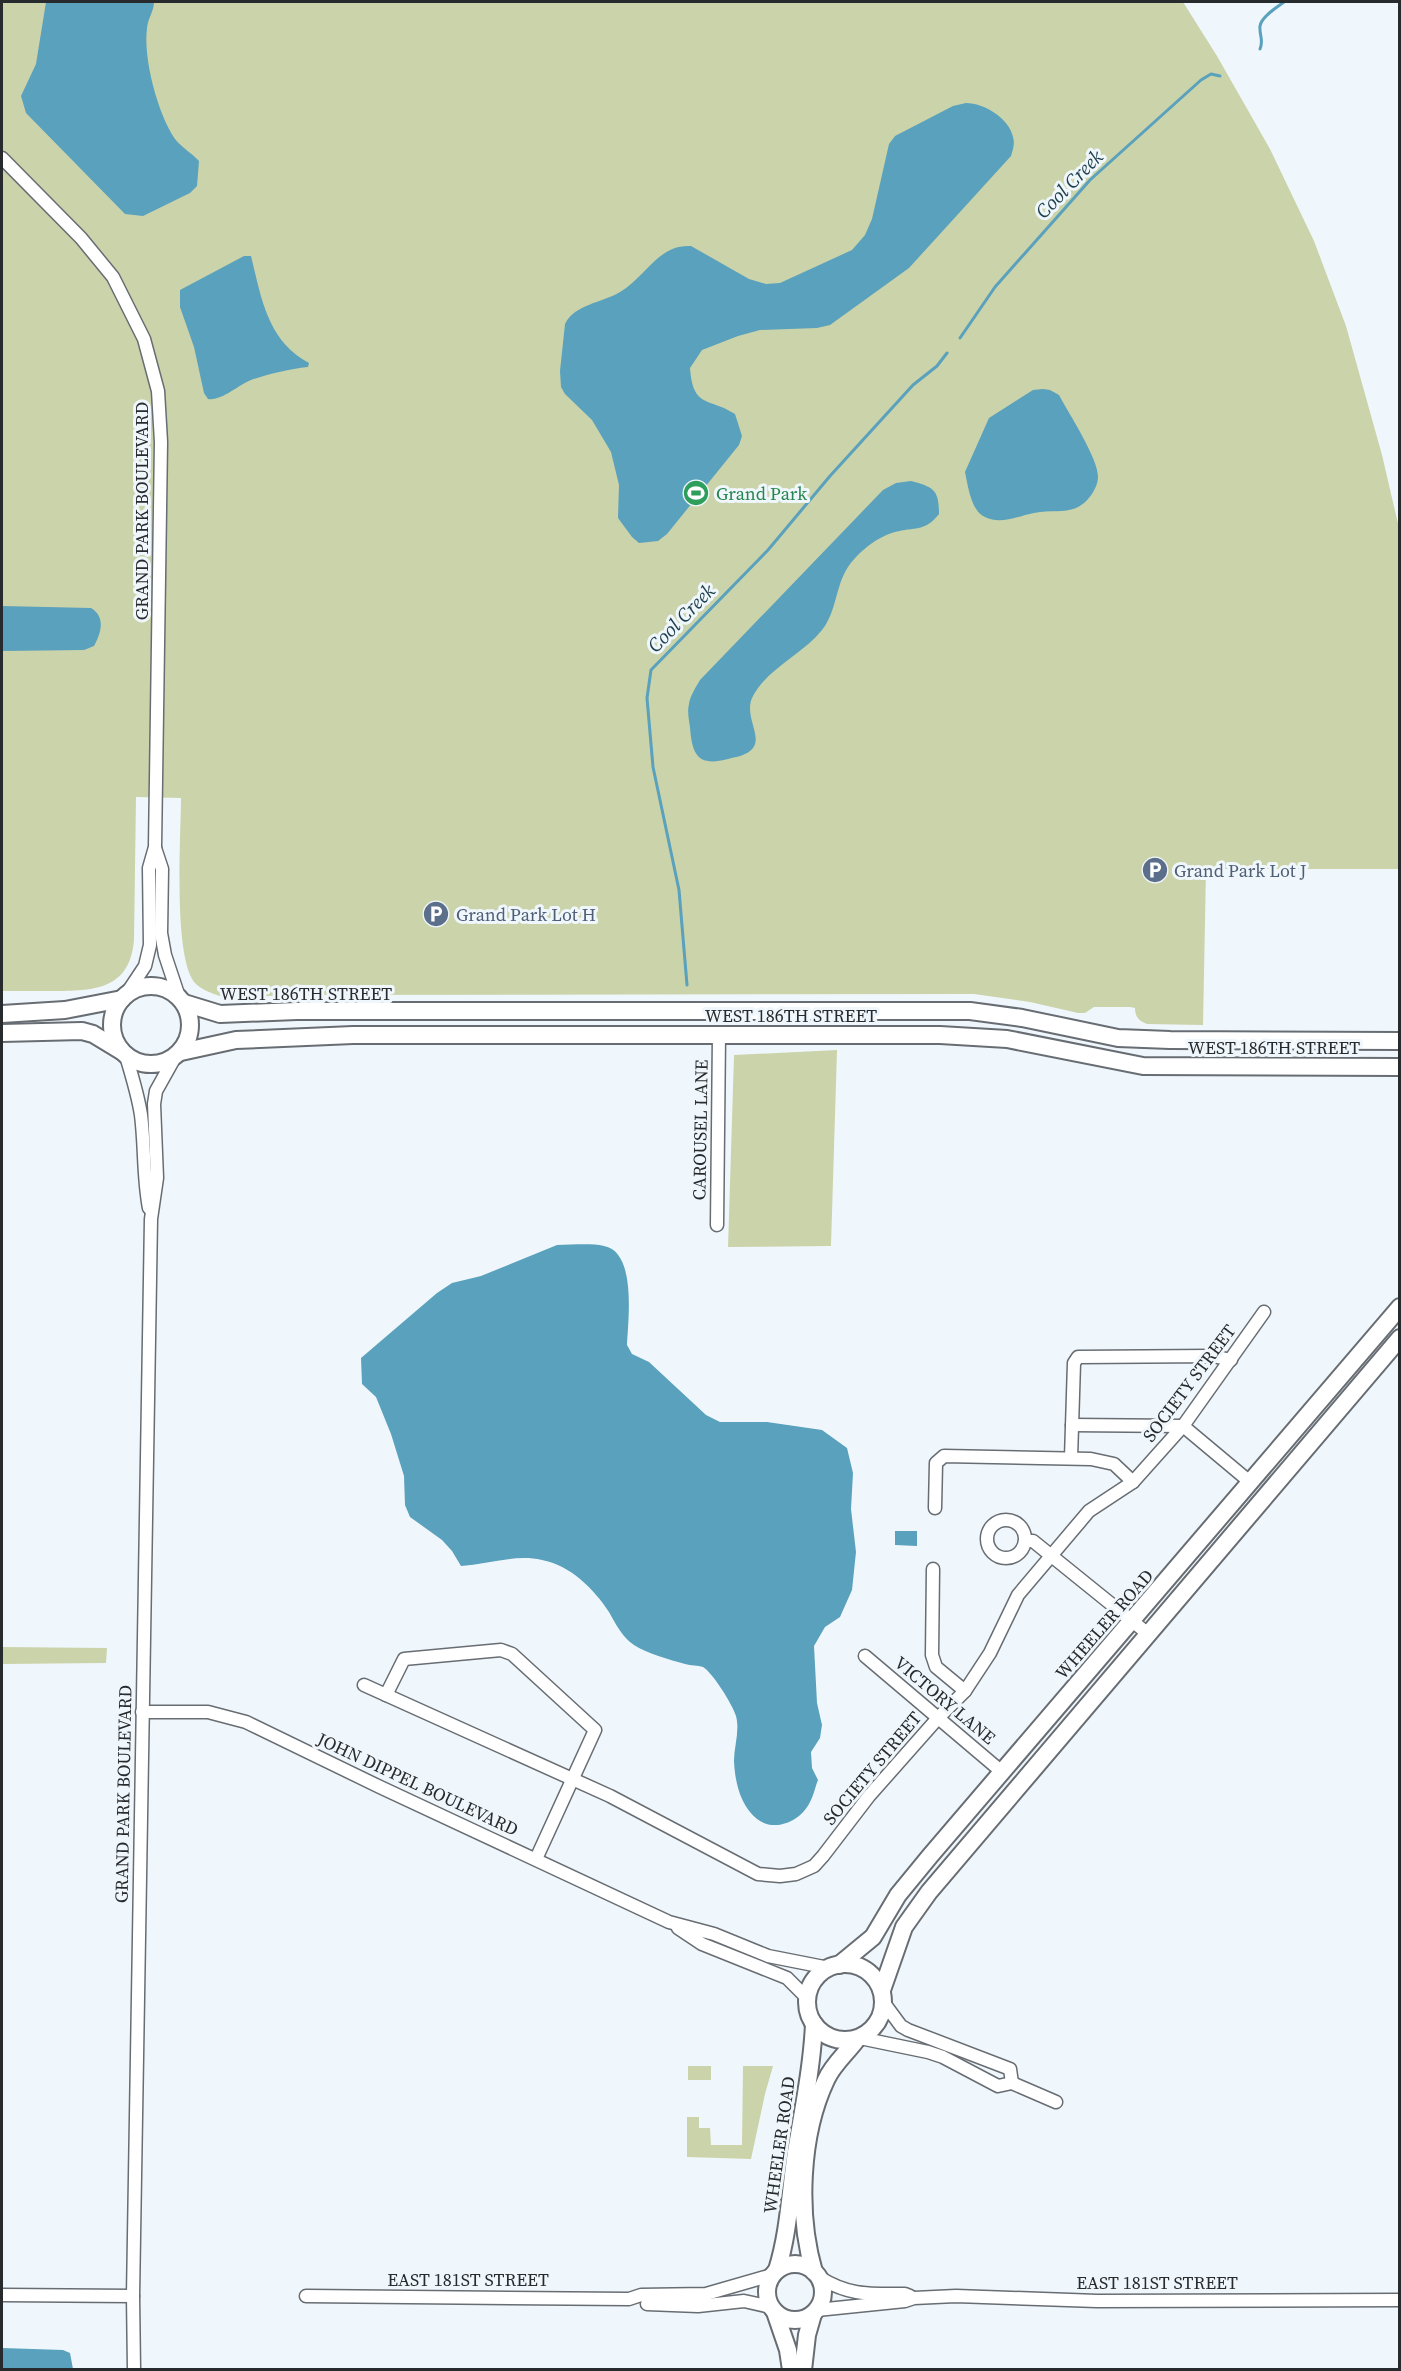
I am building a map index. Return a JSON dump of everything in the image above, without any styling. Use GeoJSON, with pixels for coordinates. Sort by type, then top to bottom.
{"type":"FeatureCollection","features":[{"type":"Feature","properties":{"kind":"street","name":"GRAND PARK BOULEVARD"},"geometry":{"type":"LineString","coordinates":[[2,158],[81,238],[113,277],[144,339],[156,379],[160,405],[155,847],[149,868],[150,945],[145,966],[123,998]]}},
{"type":"Feature","properties":{"kind":"street","name":"GRAND PARK BOULEVARD"},"geometry":{"type":"LineString","coordinates":[[155,847],[162,869],[161,916],[165,955],[182,1000]]}},
{"type":"Feature","properties":{"kind":"street"},"geometry":{"type":"LineString","coordinates":[[2,1033],[82,1031],[93,1034],[140,1063],[155,1065],[178,1054],[191,1032],[190,1017],[182,1000],[167,989],[152,986],[137,988],[123,998],[116,1008],[112,1023],[114,1038],[124,1053]]}},
{"type":"Feature","properties":{"kind":"street"},"geometry":{"type":"LineString","coordinates":[[2,1014],[65,1011],[123,998]]}},
{"type":"Feature","properties":{"kind":"street","name":"WEST 186TH STREET"},"geometry":{"type":"LineString","coordinates":[[182,1000],[220,1014],[297,1011],[495,1013],[970,1011],[1118,1038],[1400,1041]]}},
{"type":"Feature","properties":{"kind":"street"},"geometry":{"type":"LineString","coordinates":[[841,1011],[842,1034]]}},
{"type":"Feature","properties":{"kind":"street","name":"WEST 186TH STREET"},"geometry":{"type":"LineString","coordinates":[[178,1054],[236,1040],[281,1037],[842,1034],[990,1037],[1143,1066],[1400,1067]]}},
{"type":"Feature","properties":{"kind":"street","name":"CAROUSEL LANE"},"geometry":{"type":"LineString","coordinates":[[717,1225],[719,1035]]}},
{"type":"Feature","properties":{"kind":"street","name":"GRAND PARK BOULEVARD"},"geometry":{"type":"LineString","coordinates":[[124,1053],[141,1115],[145,1184],[151,1219]]}},
{"type":"Feature","properties":{"kind":"street","name":"GRAND PARK BOULEVARD"},"geometry":{"type":"LineString","coordinates":[[134,2370],[133,2296],[151,1219],[157,1178],[154,1104],[156,1091],[178,1054]]}},
{"type":"Feature","properties":{"kind":"street","name":"WHEELER ROAD"},"geometry":{"type":"LineString","coordinates":[[834,1966],[873,1937],[898,1896],[1400,1307]]}},
{"type":"Feature","properties":{"kind":"street","name":"SOCIETY STREET"},"geometry":{"type":"LineString","coordinates":[[364,1685],[620,1802],[758,1874],[780,1876],[796,1874],[814,1866],[869,1796],[965,1691],[990,1653],[1018,1595],[1089,1511],[1133,1482],[1183,1426],[1264,1312]]}},
{"type":"Feature","properties":{"kind":"street"},"geometry":{"type":"LineString","coordinates":[[1012,2083],[1010,2068],[901,2026],[883,1996],[875,1978],[864,1969],[851,1965],[834,1966],[815,1979],[807,1998],[808,2012],[814,2024],[830,2037],[843,2041],[869,2033],[878,2023],[883,1996],[904,1927],[928,1892],[1400,1338]]}},
{"type":"Feature","properties":{"kind":"street"},"geometry":{"type":"LineString","coordinates":[[1071,1458],[1076,1359],[1083,1356],[1213,1356],[1231,1360]]}},
{"type":"Feature","properties":{"kind":"street"},"geometry":{"type":"LineString","coordinates":[[1072,1425],[1183,1426],[1250,1482]]}},
{"type":"Feature","properties":{"kind":"street"},"geometry":{"type":"LineString","coordinates":[[935,1508],[936,1463],[940,1457],[949,1455],[1100,1460],[1114,1464],[1133,1482]]}},
{"type":"Feature","properties":{"kind":"street"},"geometry":{"type":"LineString","coordinates":[[1025,1541],[1033,1541],[1147,1633]]}},
{"type":"Feature","properties":{"kind":"street"},"geometry":{"type":"LineString","coordinates":[[933,1569],[932,1659],[936,1667],[965,1691]]}},
{"type":"Feature","properties":{"kind":"street"},"geometry":{"type":"LineString","coordinates":[[386,1695],[404,1659],[501,1650],[512,1654],[595,1730],[536,1859]]}},
{"type":"Feature","properties":{"kind":"street","name":"VICTORY LANE"},"geometry":{"type":"LineString","coordinates":[[865,1656],[1002,1772]]}},
{"type":"Feature","properties":{"kind":"street","name":"JOHN DIPPEL BOULEVARD"},"geometry":{"type":"LineString","coordinates":[[142,1712],[208,1712],[246,1722],[669,1922],[702,1944],[787,1978],[807,1998]]}},
{"type":"Feature","properties":{"kind":"street","name":"JOHN DIPPEL BOULEVARD"},"geometry":{"type":"LineString","coordinates":[[669,1922],[714,1934],[768,1956],[834,1966]]}},
{"type":"Feature","properties":{"kind":"street","name":"WHEELER ROAD"},"geometry":{"type":"LineString","coordinates":[[775,2273],[789,2216],[796,2156],[813,2053],[814,2024]]}},
{"type":"Feature","properties":{"kind":"street"},"geometry":{"type":"LineString","coordinates":[[858,2038],[928,2052],[943,2057],[998,2085],[1012,2083],[1056,2102]]}},
{"type":"Feature","properties":{"kind":"street","name":"WHEELER ROAD"},"geometry":{"type":"LineString","coordinates":[[816,2274],[809,2254],[804,2218],[807,2150],[826,2079],[858,2038]]}},
{"type":"Feature","properties":{"kind":"street"},"geometry":{"type":"LineString","coordinates":[[791,2370],[788,2350],[767,2288],[775,2273],[783,2267],[796,2264],[816,2274],[823,2290],[823,2296],[807,2335],[803,2370]]}},
{"type":"Feature","properties":{"kind":"street","name":"EAST 181ST STREET"},"geometry":{"type":"LineString","coordinates":[[306,2296],[629,2299],[641,2295],[706,2294],[775,2273]]}},
{"type":"Feature","properties":{"kind":"street","name":"EAST 181ST STREET"},"geometry":{"type":"LineString","coordinates":[[816,2274],[834,2287],[850,2293],[905,2294],[914,2298]]}},
{"type":"Feature","properties":{"kind":"street"},"geometry":{"type":"LineString","coordinates":[[2,2295],[133,2296]]}},
{"type":"Feature","properties":{"kind":"street","name":"EAST 181ST STREET"},"geometry":{"type":"LineString","coordinates":[[815,2312],[914,2298],[956,2296],[1096,2301],[1400,2300]]}},
{"type":"Feature","properties":{"kind":"street","name":"EAST 181ST STREET"},"geometry":{"type":"LineString","coordinates":[[629,2299],[639,2303],[678,2306],[744,2301],[773,2310]]}},
{"type":"Feature","properties":{"kind":"street"},"geometry":{"type":"LineString","coordinates":[[773,2310],[794,2320],[807,2318],[815,2312]]}},
{"type":"Feature","properties":{"kind":"green space","name":"Grand Park"},"geometry":{"type":"Polygon","coordinates":[[[2,2],[1183,2],[1270,149],[1314,241],[1346,326],[1382,455],[1400,532],[1399,869],[1206,869],[1203,1025],[1147,1024],[1138,1018],[1135,1008],[1130,1007],[1094,1007],[1085,1013],[1078,1013],[1030,1002],[974,994],[283,995],[230,998],[198,986],[187,967],[183,946],[180,894],[181,798],[136,797],[134,940],[131,957],[125,969],[117,978],[95,988],[68,991],[2,991],[2,2]]]}},
{"type":"Feature","properties":{"kind":"green space"},"geometry":{"type":"Polygon","coordinates":[[[837,1050],[831,1246],[728,1247],[734,1055],[837,1050]]]}},
{"type":"Feature","properties":{"kind":"green space"},"geometry":{"type":"Polygon","coordinates":[[[2,1647],[107,1648],[106,1663],[2,1664],[2,1647]]]}},
{"type":"Feature","properties":{"kind":"green space"},"geometry":{"type":"Polygon","coordinates":[[[688,2066],[711,2066],[711,2080],[688,2080],[688,2066]]]}},
{"type":"Feature","properties":{"kind":"green space"},"geometry":{"type":"Polygon","coordinates":[[[743,2066],[773,2066],[751,2159],[687,2157],[687,2117],[699,2117],[699,2128],[710,2128],[711,2145],[742,2145],[743,2066]]]}},
{"type":"Feature","properties":{"kind":"water"},"geometry":{"type":"Polygon","coordinates":[[[46,2],[154,2],[147,28],[147,55],[153,86],[169,128],[175,139],[199,161],[197,186],[190,193],[143,216],[125,214],[26,113],[21,96],[36,64],[46,2]]]}},
{"type":"Feature","properties":{"kind":"water"},"geometry":{"type":"Polygon","coordinates":[[[966,103],[988,109],[1001,118],[1011,130],[1014,140],[1011,156],[909,268],[830,325],[817,328],[760,330],[702,350],[690,368],[695,390],[704,400],[735,414],[742,436],[739,445],[667,534],[658,541],[639,543],[618,518],[619,485],[611,452],[592,420],[565,394],[561,387],[560,371],[565,324],[569,317],[582,308],[620,292],[661,256],[680,247],[691,246],[749,279],[766,284],[780,283],[852,250],[865,235],[872,219],[889,144],[895,136],[953,106],[966,103]]]}},
{"type":"Feature","properties":{"kind":"water"},"geometry":{"type":"Polygon","coordinates":[[[244,256],[251,256],[263,302],[275,330],[295,354],[309,363],[308,367],[258,378],[246,382],[219,398],[208,399],[204,393],[194,347],[180,307],[180,290],[244,256]]]}},
{"type":"Feature","properties":{"kind":"water"},"geometry":{"type":"Polygon","coordinates":[[[1043,389],[1059,395],[1082,436],[1097,469],[1098,479],[1095,488],[1086,502],[1066,511],[1034,513],[1003,520],[985,517],[973,504],[965,472],[989,418],[1033,390],[1043,389]]]}},
{"type":"Feature","properties":{"kind":"water"},"geometry":{"type":"Polygon","coordinates":[[[911,481],[925,485],[934,491],[938,500],[939,514],[929,524],[919,528],[881,537],[852,561],[844,575],[831,615],[822,630],[767,677],[753,696],[750,711],[756,740],[754,746],[750,751],[739,756],[718,761],[703,760],[695,752],[688,710],[700,680],[883,490],[896,483],[911,481]]]}},
{"type":"Feature","properties":{"kind":"water"},"geometry":{"type":"Polygon","coordinates":[[[2,606],[91,608],[99,616],[101,625],[99,636],[94,646],[84,650],[2,651],[2,606]]]}},
{"type":"Feature","properties":{"kind":"water"},"geometry":{"type":"Polygon","coordinates":[[[557,1245],[599,1245],[615,1251],[622,1261],[628,1289],[627,1345],[632,1354],[649,1362],[706,1415],[720,1422],[767,1422],[822,1430],[847,1448],[853,1473],[851,1509],[856,1552],[852,1590],[840,1617],[825,1627],[814,1646],[817,1703],[822,1725],[820,1738],[811,1752],[812,1768],[818,1780],[806,1809],[787,1823],[772,1825],[764,1823],[746,1807],[737,1785],[735,1769],[736,1716],[722,1689],[707,1670],[701,1666],[687,1665],[658,1656],[634,1645],[623,1634],[603,1603],[589,1587],[562,1567],[532,1558],[461,1566],[442,1540],[410,1517],[405,1505],[404,1476],[376,1397],[362,1384],[361,1358],[437,1293],[452,1283],[481,1276],[557,1245]]]}},
{"type":"Feature","properties":{"kind":"water"},"geometry":{"type":"Polygon","coordinates":[[[895,1531],[917,1531],[917,1546],[895,1545],[895,1531]]]}},
{"type":"Feature","properties":{"kind":"water"},"geometry":{"type":"Polygon","coordinates":[[[2,2348],[63,2350],[70,2353],[73,2369],[2,2369],[2,2348]]]}},
{"type":"Feature","properties":{"kind":"waterway","name":"Cool Creek"},"geometry":{"type":"LineString","coordinates":[[1260,49],[1262,43],[1260,29],[1263,19],[1284,2]]}},
{"type":"Feature","properties":{"kind":"waterway","name":"Cool Creek"},"geometry":{"type":"LineString","coordinates":[[960,338],[995,287],[1090,180],[1201,80],[1211,74],[1220,76]]}},
{"type":"Feature","properties":{"kind":"waterway","name":"Cool Creek"},"geometry":{"type":"LineString","coordinates":[[687,985],[679,890],[653,767],[647,698],[651,670],[768,550],[830,476],[913,385],[937,366],[947,353]]}},
{"type":"Feature","properties":{"kind":"place","name":"Grand Park"},"geometry":{"type":"Point","coordinates":[696,493]}},
{"type":"Feature","properties":{"kind":"place","name":"Grand Park Lot J"},"geometry":{"type":"Point","coordinates":[1155,870]}},
{"type":"Feature","properties":{"kind":"place","name":"Grand Park Lot H"},"geometry":{"type":"Point","coordinates":[436,914]}}]}
